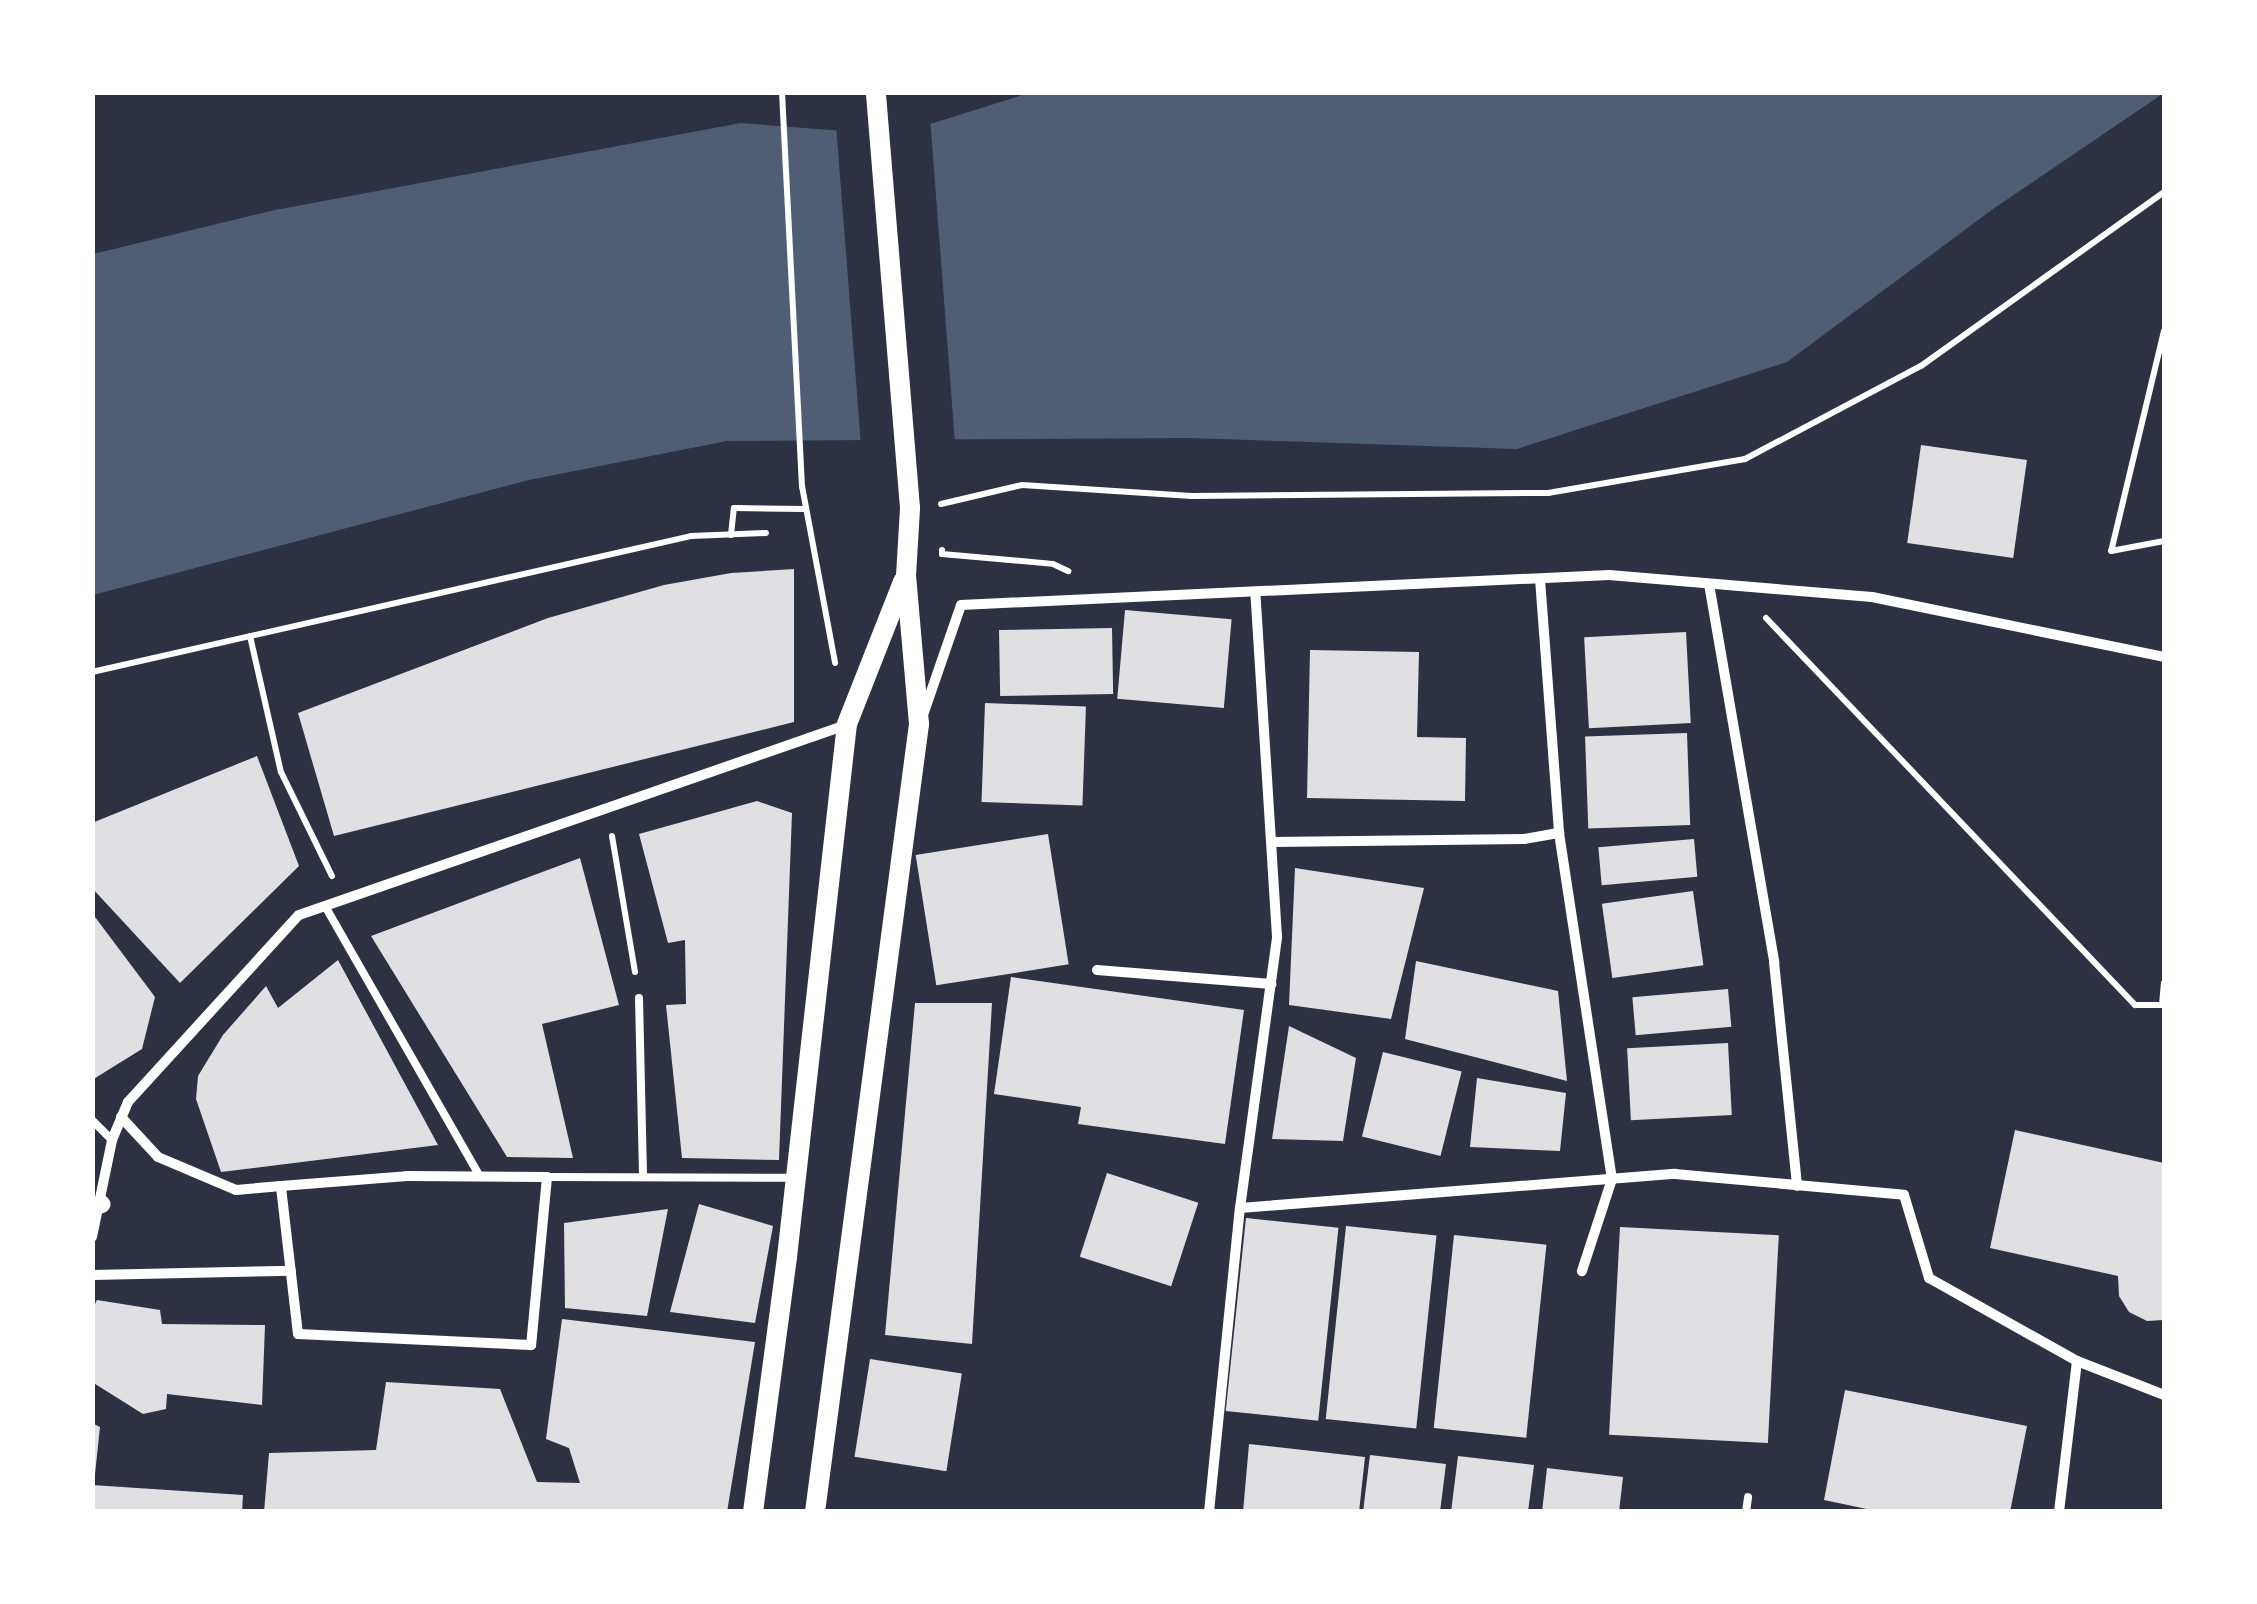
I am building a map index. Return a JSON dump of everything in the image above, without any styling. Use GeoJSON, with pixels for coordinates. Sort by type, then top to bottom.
{"type":"FeatureCollection","features":[{"type":"Feature","properties":{"kind":"main road"},"geometry":{"type":"LineString","coordinates":[[815,1512],[920,724],[906,576],[910,508],[876,92]]}},
{"type":"Feature","properties":{"kind":"main road"},"geometry":{"type":"LineString","coordinates":[[752,1512],[796,1178],[847,724],[906,576]]}},
{"type":"Feature","properties":{"kind":"street"},"geometry":{"type":"LineString","coordinates":[[920,724],[961,605],[1609,575],[1872,597],[2164,657]]}},
{"type":"Feature","properties":{"kind":"street"},"geometry":{"type":"LineString","coordinates":[[1540,579],[1559,833],[1612,1179],[1582,1271]]}},
{"type":"Feature","properties":{"kind":"street"},"geometry":{"type":"LineString","coordinates":[[1709,584],[1774,962],[1797,1186]]}},
{"type":"Feature","properties":{"kind":"street"},"geometry":{"type":"LineString","coordinates":[[1209,1512],[1240,1208],[1278,937],[1255,592]]}},
{"type":"Feature","properties":{"kind":"street"},"geometry":{"type":"LineString","coordinates":[[92,1237],[112,1140],[128,1102],[300,915],[847,724]]}},
{"type":"Feature","properties":{"kind":"street"},"geometry":{"type":"LineString","coordinates":[[1272,842],[1524,839],[1559,833]]}},
{"type":"Feature","properties":{"kind":"street"},"geometry":{"type":"LineString","coordinates":[[1097,970],[1271,984]]}},
{"type":"Feature","properties":{"kind":"street"},"geometry":{"type":"LineString","coordinates":[[121,1117],[158,1157],[236,1190],[281,1186],[407,1176],[547,1176],[531,1346],[298,1334],[281,1186]]}},
{"type":"Feature","properties":{"kind":"street"},"geometry":{"type":"LineString","coordinates":[[1240,1208],[1675,1174],[1904,1195],[1928,1278],[2077,1360],[2164,1395]]}},
{"type":"Feature","properties":{"kind":"street"},"geometry":{"type":"LineString","coordinates":[[92,1274],[291,1272]]}},
{"type":"Feature","properties":{"kind":"street"},"geometry":{"type":"LineString","coordinates":[[2059,1512],[2077,1360]]}},
{"type":"Feature","properties":{"kind":"lane"},"geometry":{"type":"LineString","coordinates":[[325,906],[480,1177]]}},
{"type":"Feature","properties":{"kind":"lane"},"geometry":{"type":"LineString","coordinates":[[639,998],[644,1177]]}},
{"type":"Feature","properties":{"kind":"lane"},"geometry":{"type":"LineString","coordinates":[[92,1120],[112,1140]]}},
{"type":"Feature","properties":{"kind":"lane"},"geometry":{"type":"LineString","coordinates":[[547,1176],[796,1178]]}},
{"type":"Feature","properties":{"kind":"lane"},"geometry":{"type":"LineString","coordinates":[[1746,1512],[1748,1497]]}},
{"type":"Feature","properties":{"kind":"path"},"geometry":{"type":"LineString","coordinates":[[782,93],[802,486],[836,666]]}},
{"type":"Feature","properties":{"kind":"path"},"geometry":{"type":"LineString","coordinates":[[938,504],[1022,485],[1192,496],[1548,493],[1745,458],[1921,366],[2164,192]]}},
{"type":"Feature","properties":{"kind":"path"},"geometry":{"type":"LineString","coordinates":[[2164,331],[2111,551],[2164,541]]}},
{"type":"Feature","properties":{"kind":"path"},"geometry":{"type":"LineString","coordinates":[[730,535],[734,508],[805,509]]}},
{"type":"Feature","properties":{"kind":"path"},"geometry":{"type":"LineString","coordinates":[[92,672],[692,536],[766,533]]}},
{"type":"Feature","properties":{"kind":"path"},"geometry":{"type":"LineString","coordinates":[[942,554],[1053,564],[1070,572]]}},
{"type":"Feature","properties":{"kind":"path"},"geometry":{"type":"LineString","coordinates":[[1735,586],[2135,1005],[2162,1005],[2164,983]]}},
{"type":"Feature","properties":{"kind":"path"},"geometry":{"type":"LineString","coordinates":[[250,636],[281,772],[344,899]]}},
{"type":"Feature","properties":{"kind":"path"},"geometry":{"type":"LineString","coordinates":[[608,808],[639,998]]}},
{"type":"Feature","properties":{"kind":"water"},"geometry":{"type":"Polygon","coordinates":[[[1029,93],[2164,93],[1993,209],[1787,362],[1517,449],[1189,438],[727,441],[529,480],[93,595],[93,254],[275,210],[741,123],[895,135],[1029,93]]]}},
{"type":"Feature","properties":{"kind":"pier"},"geometry":{"type":"Polygon","coordinates":[[[930,118],[955,443],[861,445],[836,125],[894,130],[930,118]]]}},
{"type":"Feature","properties":{"kind":"building"},"geometry":{"type":"Polygon","coordinates":[[[1921,445],[2027,460],[2013,558],[1907,543],[1921,445]]]}},
{"type":"Feature","properties":{"kind":"building"},"geometry":{"type":"Polygon","coordinates":[[[794,569],[794,722],[334,836],[298,713],[548,618],[664,585],[731,573],[794,569]]]}},
{"type":"Feature","properties":{"kind":"building"},"geometry":{"type":"Polygon","coordinates":[[[1125,610],[1232,619],[1224,708],[1117,699],[1125,610]]]}},
{"type":"Feature","properties":{"kind":"building"},"geometry":{"type":"Polygon","coordinates":[[[1112,628],[1113,694],[1000,696],[999,630],[1112,628]]]}},
{"type":"Feature","properties":{"kind":"building"},"geometry":{"type":"Polygon","coordinates":[[[1686,632],[1691,723],[1589,728],[1584,637],[1686,632]]]}},
{"type":"Feature","properties":{"kind":"building"},"geometry":{"type":"Polygon","coordinates":[[[1310,650],[1419,652],[1417,737],[1466,738],[1465,801],[1307,798],[1310,650]]]}},
{"type":"Feature","properties":{"kind":"building"},"geometry":{"type":"Polygon","coordinates":[[[985,703],[1086,707],[1082,805],[982,802],[985,703]]]}},
{"type":"Feature","properties":{"kind":"building"},"geometry":{"type":"Polygon","coordinates":[[[1687,733],[1690,825],[1588,829],[1585,737],[1687,733]]]}},
{"type":"Feature","properties":{"kind":"building"},"geometry":{"type":"Polygon","coordinates":[[[257,756],[299,866],[180,983],[92,888],[92,823],[257,756]]]}},
{"type":"Feature","properties":{"kind":"building"},"geometry":{"type":"Polygon","coordinates":[[[757,801],[792,813],[779,1160],[682,1158],[666,1005],[686,1004],[685,940],[668,943],[639,834],[757,801]]]}},
{"type":"Feature","properties":{"kind":"building"},"geometry":{"type":"Polygon","coordinates":[[[1048,834],[1069,964],[936,985],[916,855],[1048,834]]]}},
{"type":"Feature","properties":{"kind":"building"},"geometry":{"type":"Polygon","coordinates":[[[1694,839],[1697,877],[1602,885],[1598,847],[1694,839]]]}},
{"type":"Feature","properties":{"kind":"building"},"geometry":{"type":"Polygon","coordinates":[[[580,858],[619,1005],[542,1024],[573,1158],[507,1157],[371,936],[580,858]]]}},
{"type":"Feature","properties":{"kind":"building"},"geometry":{"type":"Polygon","coordinates":[[[1295,868],[1424,888],[1391,1019],[1289,1005],[1295,868]]]}},
{"type":"Feature","properties":{"kind":"building"},"geometry":{"type":"Polygon","coordinates":[[[1693,891],[1703,965],[1612,978],[1602,904],[1693,891]]]}},
{"type":"Feature","properties":{"kind":"building"},"geometry":{"type":"Polygon","coordinates":[[[92,913],[155,997],[142,1049],[92,1080],[92,913]]]}},
{"type":"Feature","properties":{"kind":"building"},"geometry":{"type":"Polygon","coordinates":[[[338,960],[438,1145],[221,1172],[196,1099],[198,1076],[223,1035],[266,986],[278,1008],[338,960]]]}},
{"type":"Feature","properties":{"kind":"building"},"geometry":{"type":"Polygon","coordinates":[[[1416,961],[1558,991],[1567,1081],[1405,1039],[1416,961]]]}},
{"type":"Feature","properties":{"kind":"building"},"geometry":{"type":"Polygon","coordinates":[[[1011,977],[1244,1010],[1225,1144],[1078,1124],[1081,1107],[994,1094],[1011,977]]]}},
{"type":"Feature","properties":{"kind":"building"},"geometry":{"type":"Polygon","coordinates":[[[1728,989],[1731,1027],[1636,1035],[1632,997],[1728,989]]]}},
{"type":"Feature","properties":{"kind":"building"},"geometry":{"type":"Polygon","coordinates":[[[915,1003],[992,1003],[972,1344],[885,1335],[915,1003]]]}},
{"type":"Feature","properties":{"kind":"building"},"geometry":{"type":"Polygon","coordinates":[[[1289,1026],[1356,1058],[1343,1141],[1272,1139],[1289,1026]]]}},
{"type":"Feature","properties":{"kind":"building"},"geometry":{"type":"Polygon","coordinates":[[[1728,1043],[1732,1115],[1631,1120],[1627,1048],[1728,1043]]]}},
{"type":"Feature","properties":{"kind":"building"},"geometry":{"type":"Polygon","coordinates":[[[1383,1052],[1462,1072],[1441,1156],[1362,1136],[1383,1052]]]}},
{"type":"Feature","properties":{"kind":"building"},"geometry":{"type":"Polygon","coordinates":[[[1477,1078],[1566,1093],[1560,1151],[1470,1147],[1477,1078]]]}},
{"type":"Feature","properties":{"kind":"building"},"geometry":{"type":"Polygon","coordinates":[[[2015,1130],[2164,1163],[2164,1320],[2147,1321],[2129,1312],[2119,1296],[2118,1276],[1990,1248],[2015,1130]]]}},
{"type":"Feature","properties":{"kind":"building"},"geometry":{"type":"Polygon","coordinates":[[[1107,1173],[1198,1203],[1171,1286],[1080,1257],[1107,1173]]]}},
{"type":"Feature","properties":{"kind":"building"},"geometry":{"type":"Polygon","coordinates":[[[699,1204],[773,1226],[755,1323],[670,1312],[699,1204]]]}},
{"type":"Feature","properties":{"kind":"building"},"geometry":{"type":"Polygon","coordinates":[[[668,1209],[647,1316],[565,1308],[564,1223],[668,1209]]]}},
{"type":"Feature","properties":{"kind":"building"},"geometry":{"type":"Polygon","coordinates":[[[1246,1218],[1338,1228],[1318,1421],[1226,1411],[1246,1218]]]}},
{"type":"Feature","properties":{"kind":"building"},"geometry":{"type":"Polygon","coordinates":[[[1346,1226],[1437,1236],[1416,1428],[1326,1419],[1346,1226]]]}},
{"type":"Feature","properties":{"kind":"building"},"geometry":{"type":"Polygon","coordinates":[[[1620,1227],[1779,1235],[1768,1443],[1609,1435],[1620,1227]]]}},
{"type":"Feature","properties":{"kind":"building"},"geometry":{"type":"Polygon","coordinates":[[[1454,1235],[1546,1245],[1526,1438],[1434,1428],[1454,1235]]]}},
{"type":"Feature","properties":{"kind":"building"},"geometry":{"type":"Polygon","coordinates":[[[97,1300],[160,1310],[162,1324],[265,1325],[262,1405],[167,1394],[166,1409],[143,1414],[92,1382],[92,1309],[97,1300]]]}},
{"type":"Feature","properties":{"kind":"building"},"geometry":{"type":"Polygon","coordinates":[[[562,1319],[755,1342],[727,1512],[264,1512],[269,1453],[376,1450],[386,1382],[500,1389],[537,1482],[580,1483],[569,1448],[546,1439],[562,1319]]]}},
{"type":"Feature","properties":{"kind":"building"},"geometry":{"type":"Polygon","coordinates":[[[870,1359],[962,1374],[946,1471],[855,1457],[870,1359]]]}},
{"type":"Feature","properties":{"kind":"building"},"geometry":{"type":"Polygon","coordinates":[[[1845,1390],[2027,1426],[2010,1512],[1881,1512],[1824,1500],[1845,1390]]]}},
{"type":"Feature","properties":{"kind":"building"},"geometry":{"type":"Polygon","coordinates":[[[92,1423],[100,1427],[95,1474],[92,1474],[92,1423]]]}},
{"type":"Feature","properties":{"kind":"building"},"geometry":{"type":"Polygon","coordinates":[[[1249,1444],[1365,1457],[1359,1512],[1243,1512],[1249,1444]]]}},
{"type":"Feature","properties":{"kind":"building"},"geometry":{"type":"Polygon","coordinates":[[[1370,1455],[1446,1464],[1440,1512],[1363,1512],[1370,1455]]]}},
{"type":"Feature","properties":{"kind":"building"},"geometry":{"type":"Polygon","coordinates":[[[1458,1456],[1534,1465],[1528,1512],[1451,1512],[1458,1456]]]}},
{"type":"Feature","properties":{"kind":"building"},"geometry":{"type":"Polygon","coordinates":[[[1547,1468],[1623,1477],[1619,1512],[1542,1512],[1547,1468]]]}},
{"type":"Feature","properties":{"kind":"building"},"geometry":{"type":"Polygon","coordinates":[[[92,1485],[243,1495],[242,1512],[92,1512],[92,1485]]]}}]}
